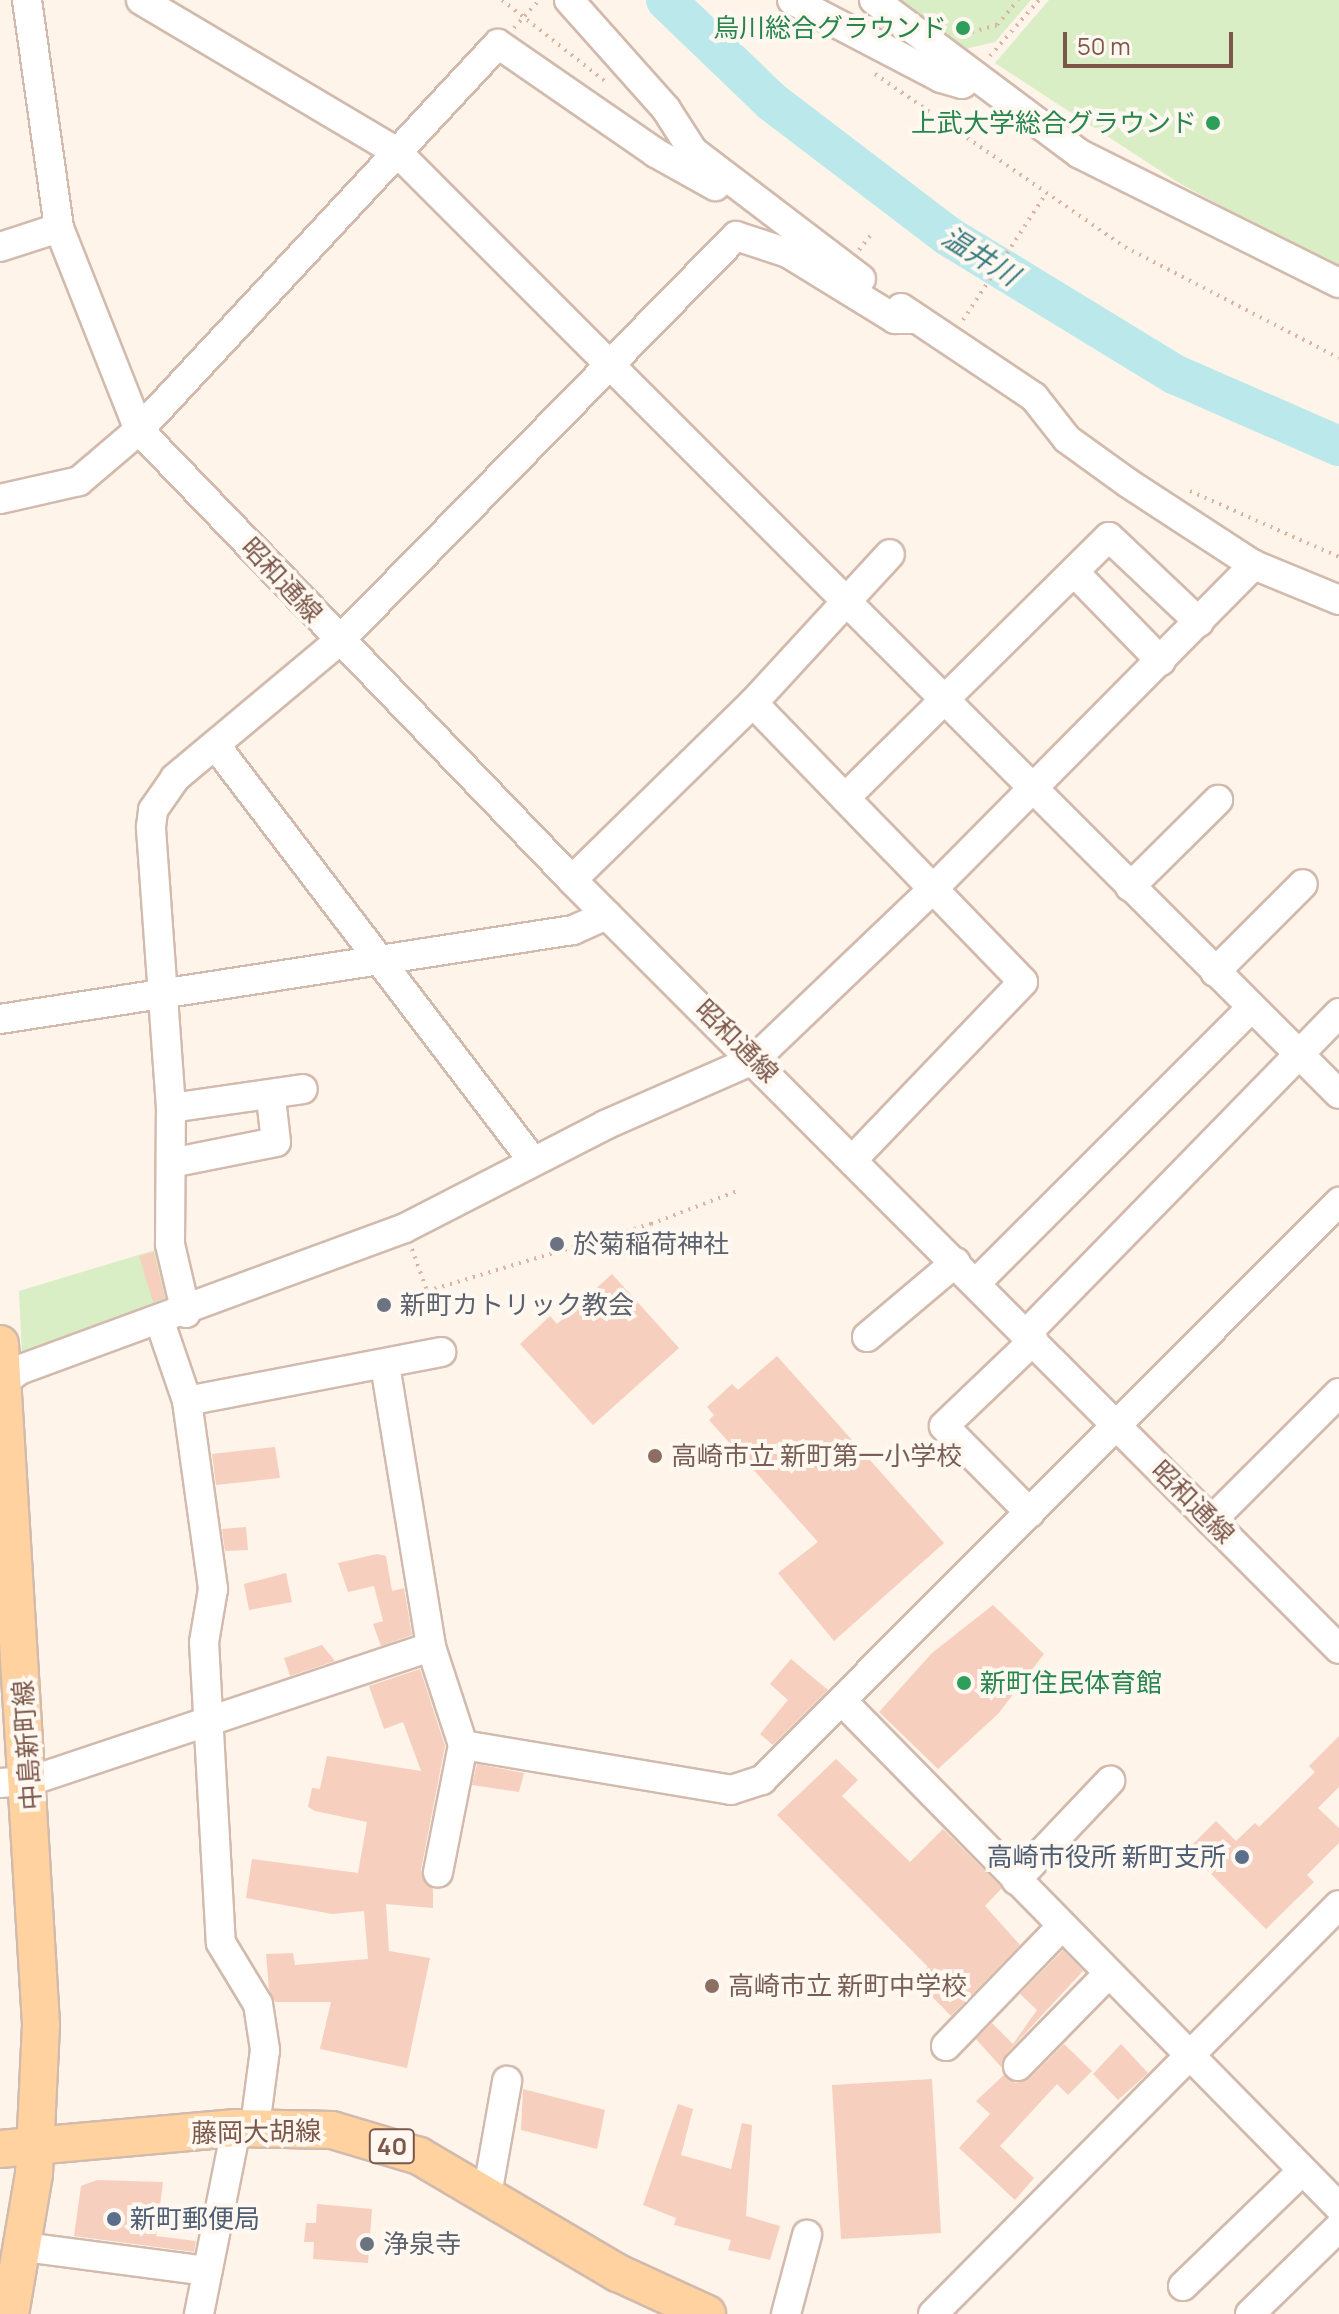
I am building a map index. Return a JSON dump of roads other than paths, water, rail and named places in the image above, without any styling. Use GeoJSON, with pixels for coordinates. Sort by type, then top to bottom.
{"type":"FeatureCollection","features":[{"type":"Feature","properties":{"kind":"main road","name":"中島新町線"},"geometry":{"type":"LineString","coordinates":[[0,1344],[15,1782],[41,2025],[36,2146],[24,2247],[10,2314]]}},
{"type":"Feature","properties":{"kind":"main road","name":"藤岡大胡線"},"geometry":{"type":"LineString","coordinates":[[0,2149],[246,2127],[332,2130],[419,2156],[618,2273],[707,2314]]}},
{"type":"Feature","properties":{"kind":"street"},"geometry":{"type":"LineString","coordinates":[[27,0],[59,228],[139,430]]}},
{"type":"Feature","properties":{"kind":"street"},"geometry":{"type":"LineString","coordinates":[[141,0],[397,152],[849,604],[943,704],[1033,788],[1339,1094]]}},
{"type":"Feature","properties":{"kind":"street"},"geometry":{"type":"LineString","coordinates":[[569,0],[666,109],[693,151],[749,196],[915,319],[1034,397],[1067,439],[1244,559],[1339,600]]}},
{"type":"Feature","properties":{"kind":"street"},"geometry":{"type":"LineString","coordinates":[[792,0],[941,78],[962,84],[973,76]]}},
{"type":"Feature","properties":{"kind":"street"},"geometry":{"type":"LineString","coordinates":[[874,0],[1080,154],[1339,283]]}},
{"type":"Feature","properties":{"kind":"street"},"geometry":{"type":"LineString","coordinates":[[0,499],[79,481],[139,430],[498,44],[656,153],[727,193],[749,196]]}},
{"type":"Feature","properties":{"kind":"street"},"geometry":{"type":"LineString","coordinates":[[0,247],[59,228]]}},
{"type":"Feature","properties":{"kind":"street"},"geometry":{"type":"LineString","coordinates":[[199,2314],[207,2271],[265,2050],[258,2004],[221,1943],[206,1724],[212,1708],[204,1642],[213,1589],[173,1317],[171,1108],[153,810],[175,778],[339,641],[731,240],[746,234],[895,319],[915,319]]}},
{"type":"Feature","properties":{"kind":"street","name":"昭和通線"},"geometry":{"type":"LineString","coordinates":[[139,430],[572,880],[755,1059],[1339,1649]]}},
{"type":"Feature","properties":{"kind":"street"},"geometry":{"type":"LineString","coordinates":[[845,798],[1109,537],[1199,622]]}},
{"type":"Feature","properties":{"kind":"street"},"geometry":{"type":"LineString","coordinates":[[572,880],[753,703],[849,604],[890,554]]}},
{"type":"Feature","properties":{"kind":"street"},"geometry":{"type":"LineString","coordinates":[[1,1384],[19,1370],[173,1317],[405,1228],[533,1161],[755,1059],[931,891],[1161,661],[1199,622],[1244,559]]}},
{"type":"Feature","properties":{"kind":"street"},"geometry":{"type":"LineString","coordinates":[[1075,573],[1161,661]]}},
{"type":"Feature","properties":{"kind":"street"},"geometry":{"type":"LineString","coordinates":[[753,703],[931,891],[1023,982],[853,1159]]}},
{"type":"Feature","properties":{"kind":"street"},"geometry":{"type":"LineString","coordinates":[[216,746],[382,958],[533,1161]]}},
{"type":"Feature","properties":{"kind":"street"},"geometry":{"type":"LineString","coordinates":[[1130,887],[1218,800]]}},
{"type":"Feature","properties":{"kind":"street"},"geometry":{"type":"LineString","coordinates":[[1215,972],[1303,884]]}},
{"type":"Feature","properties":{"kind":"street"},"geometry":{"type":"LineString","coordinates":[[0,1019],[573,930],[607,915]]}},
{"type":"Feature","properties":{"kind":"street"},"geometry":{"type":"LineString","coordinates":[[977,1282],[1251,1008]]}},
{"type":"Feature","properties":{"kind":"street"},"geometry":{"type":"LineString","coordinates":[[1030,1513],[944,1426],[1339,1013]]}},
{"type":"Feature","properties":{"kind":"street"},"geometry":{"type":"LineString","coordinates":[[171,1108],[271,1098],[303,1089]]}},
{"type":"Feature","properties":{"kind":"street"},"geometry":{"type":"LineString","coordinates":[[171,1163],[276,1142],[271,1098]]}},
{"type":"Feature","properties":{"kind":"street"},"geometry":{"type":"LineString","coordinates":[[463,1745],[748,1789],[843,1702],[1339,1202]]}},
{"type":"Feature","properties":{"kind":"street"},"geometry":{"type":"LineString","coordinates":[[867,1337],[956,1262]]}},
{"type":"Feature","properties":{"kind":"street"},"geometry":{"type":"LineString","coordinates":[[187,1401],[441,1352]]}},
{"type":"Feature","properties":{"kind":"street"},"geometry":{"type":"LineString","coordinates":[[385,1365],[431,1647],[463,1745],[438,1873]]}},
{"type":"Feature","properties":{"kind":"street"},"geometry":{"type":"LineString","coordinates":[[1211,1521],[1339,1393]]}},
{"type":"Feature","properties":{"kind":"street"},"geometry":{"type":"LineString","coordinates":[[15,1782],[206,1724],[431,1647]]}},
{"type":"Feature","properties":{"kind":"street"},"geometry":{"type":"LineString","coordinates":[[843,1702],[1339,2207]]}},
{"type":"Feature","properties":{"kind":"street"},"geometry":{"type":"LineString","coordinates":[[1016,1880],[1110,1781]]}},
{"type":"Feature","properties":{"kind":"street"},"geometry":{"type":"LineString","coordinates":[[933,2314],[1339,1905]]}},
{"type":"Feature","properties":{"kind":"street"},"geometry":{"type":"LineString","coordinates":[[946,2046],[1062,1926]]}},
{"type":"Feature","properties":{"kind":"street"},"geometry":{"type":"LineString","coordinates":[[1018,2066],[1108,1974]]}},
{"type":"Feature","properties":{"kind":"street"},"geometry":{"type":"LineString","coordinates":[[487,2195],[507,2081]]}},
{"type":"Feature","properties":{"kind":"street"},"geometry":{"type":"LineString","coordinates":[[1183,2286],[1302,2171]]}},
{"type":"Feature","properties":{"kind":"street"},"geometry":{"type":"LineString","coordinates":[[1250,2314],[1339,2227]]}},
{"type":"Feature","properties":{"kind":"street"},"geometry":{"type":"LineString","coordinates":[[786,2314],[807,2235]]}},
{"type":"Feature","properties":{"kind":"street"},"geometry":{"type":"LineString","coordinates":[[24,2247],[207,2271]]}},
{"type":"Feature","properties":{"kind":"waterway","name":"温井川"},"geometry":{"type":"LineString","coordinates":[[666,0],[772,102],[948,236],[1174,374],[1339,446]]}},
{"type":"Feature","properties":{"kind":"place","name":"烏川総合グラウンド"},"geometry":{"type":"Point","coordinates":[963,28]}},
{"type":"Feature","properties":{"kind":"place","name":"上武大学総合グラウンド"},"geometry":{"type":"Point","coordinates":[1213,123]}},
{"type":"Feature","properties":{"kind":"place","name":"於菊稲荷神社"},"geometry":{"type":"Point","coordinates":[557,1244]}},
{"type":"Feature","properties":{"kind":"place","name":"新町カトリック教会"},"geometry":{"type":"Point","coordinates":[384,1305]}},
{"type":"Feature","properties":{"kind":"place","name":"高崎市立 新町第一小学校"},"geometry":{"type":"Point","coordinates":[655,1456]}},
{"type":"Feature","properties":{"kind":"place","name":"新町住民体育館"},"geometry":{"type":"Point","coordinates":[964,1683]}},
{"type":"Feature","properties":{"kind":"place","name":"高崎市役所 新町支所"},"geometry":{"type":"Point","coordinates":[1242,1857]}},
{"type":"Feature","properties":{"kind":"place","name":"高崎市立 新町中学校"},"geometry":{"type":"Point","coordinates":[712,1986]}},
{"type":"Feature","properties":{"kind":"place","name":"新町郵便局"},"geometry":{"type":"Point","coordinates":[114,2219]}},
{"type":"Feature","properties":{"kind":"place","name":"浄泉寺"},"geometry":{"type":"Point","coordinates":[367,2244]}}]}
